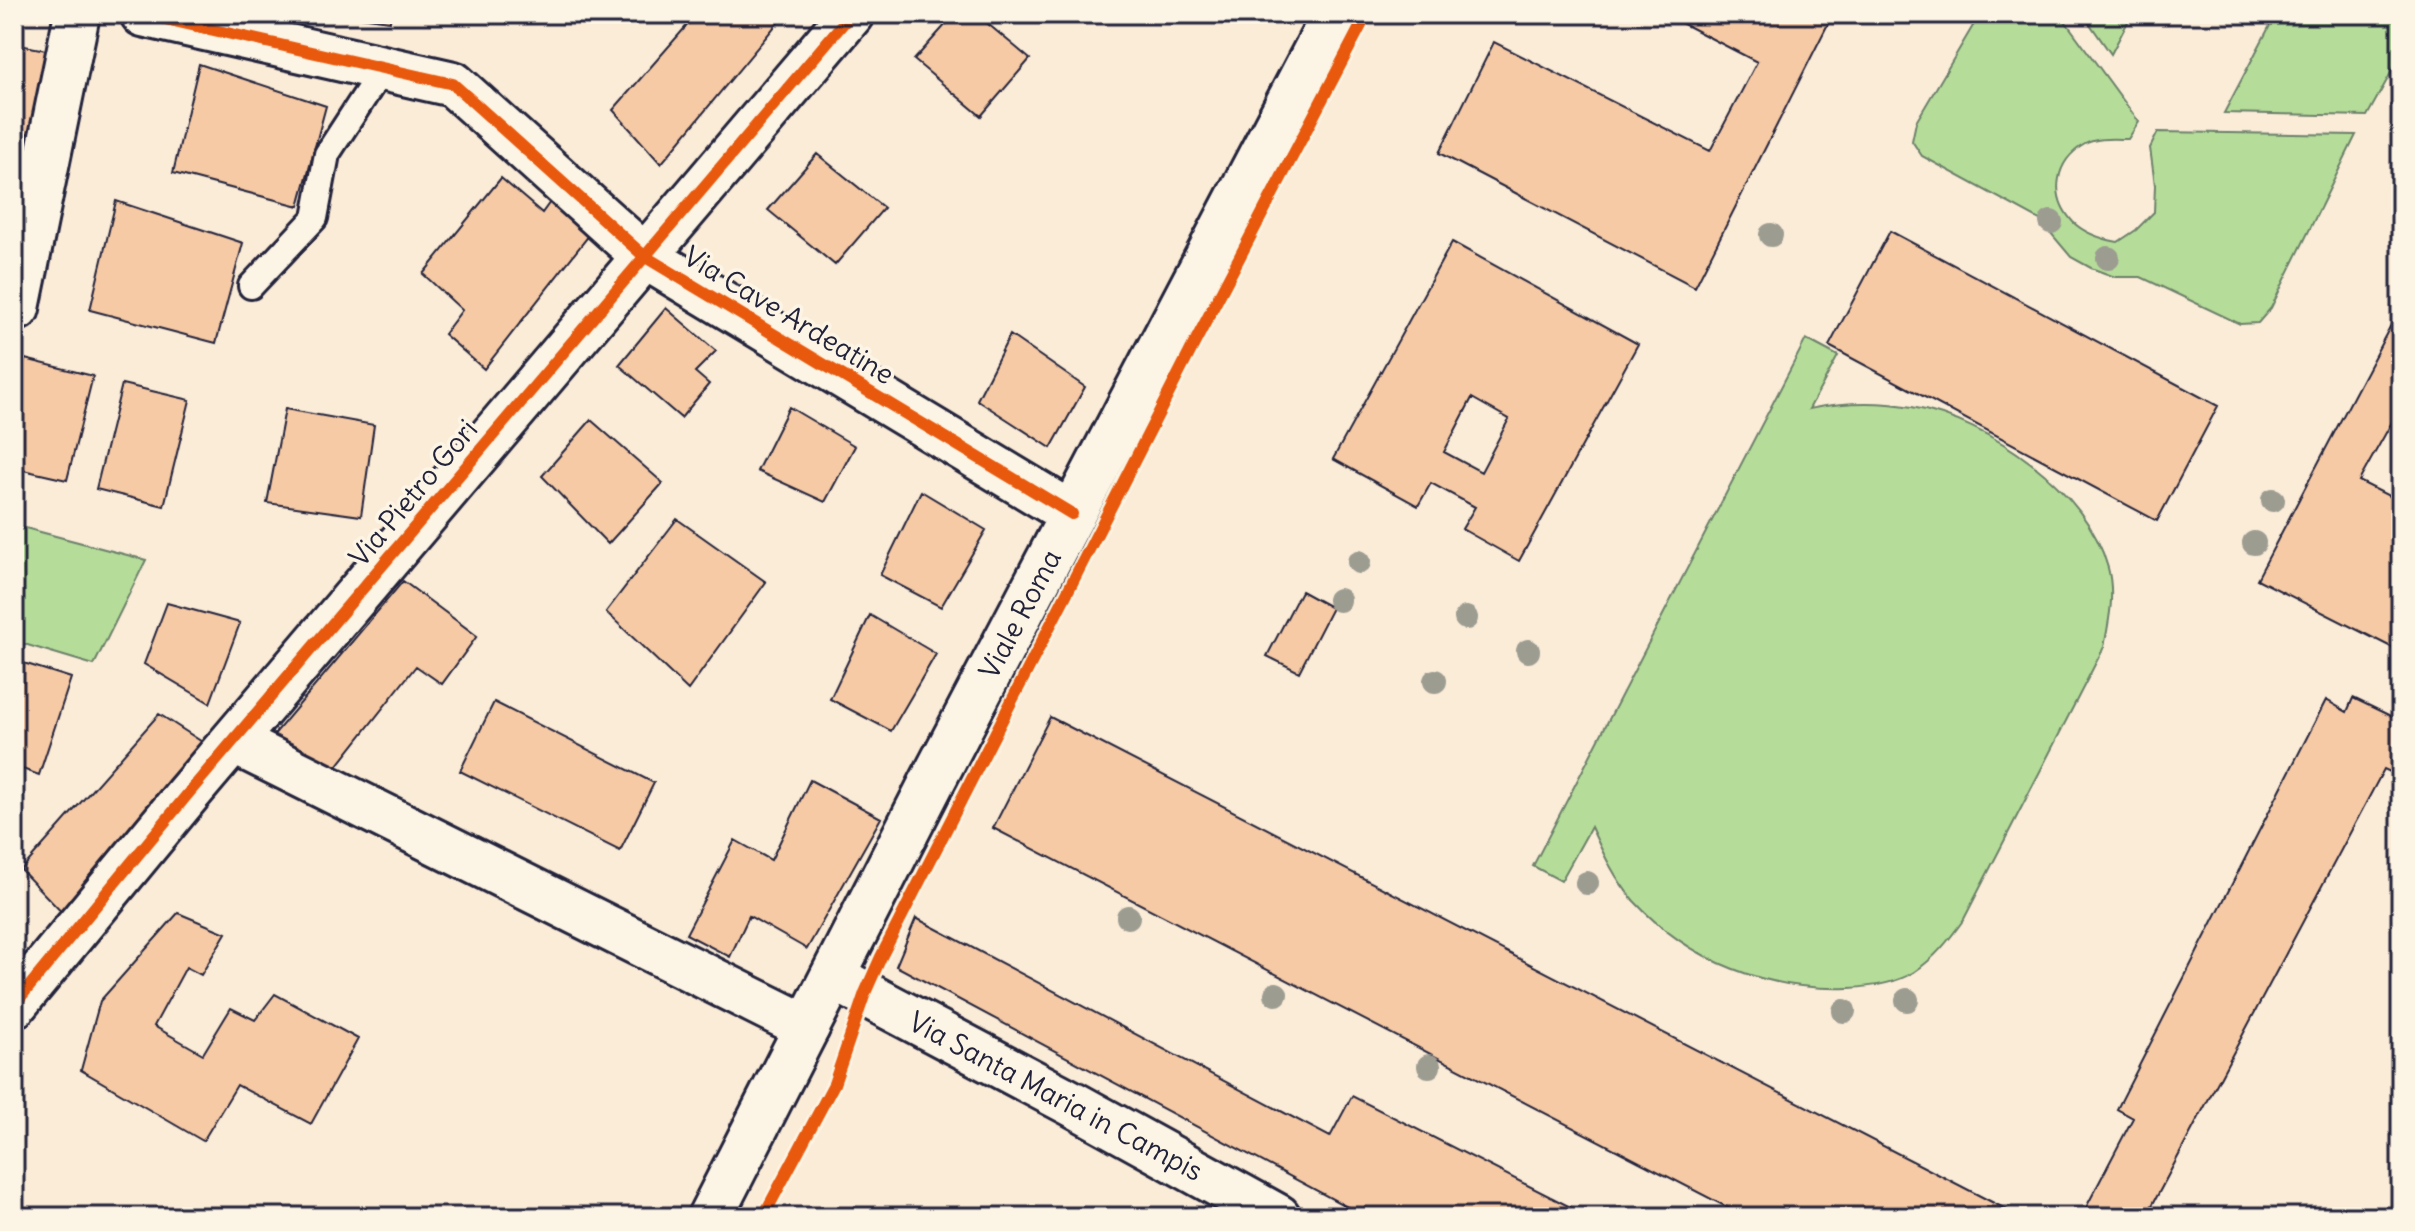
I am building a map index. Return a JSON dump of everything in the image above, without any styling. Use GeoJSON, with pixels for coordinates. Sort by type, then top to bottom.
{"type":"FeatureCollection","features":[{"type":"Feature","properties":{"kind":"street"},"geometry":{"type":"LineString","coordinates":[[17,308],[77,14]]}},
{"type":"Feature","properties":{"kind":"street","name":"Via Cave Ardeatine"},"geometry":{"type":"LineString","coordinates":[[143,14],[453,84],[644,256],[1072,514]]}},
{"type":"Feature","properties":{"kind":"street","name":"Via Pietro Gori"},"geometry":{"type":"LineString","coordinates":[[14,1004],[233,741],[851,14]]}},
{"type":"Feature","properties":{"kind":"street","name":"Viale Roma"},"geometry":{"type":"LineString","coordinates":[[710,1217],[1072,514],[1335,14]]}},
{"type":"Feature","properties":{"kind":"street"},"geometry":{"type":"LineString","coordinates":[[233,741],[807,1027]]}},
{"type":"Feature","properties":{"kind":"street","name":"Via Santa Maria in Campis"},"geometry":{"type":"LineString","coordinates":[[833,977],[1087,1111],[1278,1217]]}},
{"type":"Feature","properties":{"kind":"lane"},"geometry":{"type":"LineString","coordinates":[[251,286],[315,218],[327,154],[383,68]]}},
{"type":"Feature","properties":{"kind":"green space"},"geometry":{"type":"Polygon","coordinates":[[[1980,14],[2060,14],[2139,122],[2128,139],[2100,139],[2085,144],[2075,151],[2062,169],[2058,190],[2065,212],[2078,226],[2100,238],[2118,242],[2154,212],[2155,185],[2150,148],[2158,132],[2356,135],[2271,308],[2258,323],[2240,324],[2141,277],[2115,277],[2091,268],[2071,257],[2040,220],[1922,156],[1912,141],[1916,122],[1980,14]]]}},
{"type":"Feature","properties":{"kind":"green space"},"geometry":{"type":"Polygon","coordinates":[[[2083,14],[2132,14],[2111,54],[2083,14]]]}},
{"type":"Feature","properties":{"kind":"green space"},"geometry":{"type":"Polygon","coordinates":[[[2276,14],[2401,14],[2401,55],[2367,116],[2224,113],[2276,14]]]}},
{"type":"Feature","properties":{"kind":"green space"},"geometry":{"type":"Polygon","coordinates":[[[1806,339],[1838,356],[1809,409],[1860,403],[1912,407],[1973,427],[2003,444],[2057,486],[2079,512],[2097,539],[2108,568],[2111,588],[2104,647],[1964,919],[1929,961],[1914,972],[1891,982],[1857,988],[1819,988],[1760,978],[1705,956],[1680,941],[1627,893],[1591,827],[1561,881],[1533,866],[1806,339]]]}},
{"type":"Feature","properties":{"kind":"green space"},"geometry":{"type":"Polygon","coordinates":[[[14,525],[146,560],[94,665],[14,641],[14,525]]]}},
{"type":"Feature","properties":{"kind":"building"},"geometry":{"type":"Polygon","coordinates":[[[339,14],[391,14],[390,21],[339,14]]]}},
{"type":"Feature","properties":{"kind":"building"},"geometry":{"type":"Polygon","coordinates":[[[697,14],[785,14],[661,164],[613,110],[697,14]]]}},
{"type":"Feature","properties":{"kind":"building"},"geometry":{"type":"Polygon","coordinates":[[[955,14],[976,14],[1030,59],[981,116],[914,60],[955,14]]]}},
{"type":"Feature","properties":{"kind":"building"},"geometry":{"type":"Polygon","coordinates":[[[1664,14],[1833,14],[1695,287],[1439,153],[1494,42],[1710,151],[1757,62],[1664,14]]]}},
{"type":"Feature","properties":{"kind":"building"},"geometry":{"type":"Polygon","coordinates":[[[14,44],[46,50],[35,135],[14,131],[14,44]]]}},
{"type":"Feature","properties":{"kind":"building"},"geometry":{"type":"Polygon","coordinates":[[[199,64],[326,106],[299,206],[173,173],[199,64]]]}},
{"type":"Feature","properties":{"kind":"building"},"geometry":{"type":"Polygon","coordinates":[[[817,154],[884,208],[835,265],[768,210],[817,154]]]}},
{"type":"Feature","properties":{"kind":"building"},"geometry":{"type":"Polygon","coordinates":[[[501,178],[542,213],[555,195],[593,230],[484,369],[444,334],[462,310],[423,274],[501,178]]]}},
{"type":"Feature","properties":{"kind":"building"},"geometry":{"type":"Polygon","coordinates":[[[116,201],[243,243],[216,343],[90,310],[116,201]]]}},
{"type":"Feature","properties":{"kind":"building"},"geometry":{"type":"Polygon","coordinates":[[[1890,231],[2218,406],[2157,521],[1829,346],[1890,231]]]}},
{"type":"Feature","properties":{"kind":"building"},"geometry":{"type":"Polygon","coordinates":[[[1452,242],[1638,344],[1519,561],[1462,529],[1475,507],[1431,483],[1418,506],[1333,459],[1452,242]],[[1472,398],[1444,452],[1481,472],[1509,419],[1472,398]]]}},
{"type":"Feature","properties":{"kind":"building"},"geometry":{"type":"Polygon","coordinates":[[[2401,306],[2401,406],[2359,481],[2401,502],[2401,652],[2257,579],[2401,306]]]}},
{"type":"Feature","properties":{"kind":"building"},"geometry":{"type":"Polygon","coordinates":[[[666,308],[716,351],[695,372],[709,384],[681,418],[619,365],[666,308]]]}},
{"type":"Feature","properties":{"kind":"building"},"geometry":{"type":"Polygon","coordinates":[[[1010,335],[1085,387],[1051,448],[977,400],[1010,335]]]}},
{"type":"Feature","properties":{"kind":"building"},"geometry":{"type":"Polygon","coordinates":[[[25,359],[93,376],[67,480],[14,468],[14,405],[25,359]]]}},
{"type":"Feature","properties":{"kind":"building"},"geometry":{"type":"Polygon","coordinates":[[[122,384],[190,400],[164,506],[96,489],[122,384]]]}},
{"type":"Feature","properties":{"kind":"building"},"geometry":{"type":"Polygon","coordinates":[[[789,407],[855,446],[825,502],[757,471],[789,407]]]}},
{"type":"Feature","properties":{"kind":"building"},"geometry":{"type":"Polygon","coordinates":[[[285,409],[374,425],[361,516],[267,503],[285,409]]]}},
{"type":"Feature","properties":{"kind":"building"},"geometry":{"type":"Polygon","coordinates":[[[591,420],[663,483],[608,544],[542,476],[591,420]]]}},
{"type":"Feature","properties":{"kind":"building"},"geometry":{"type":"Polygon","coordinates":[[[921,491],[986,530],[941,607],[880,575],[921,491]]]}},
{"type":"Feature","properties":{"kind":"building"},"geometry":{"type":"Polygon","coordinates":[[[677,519],[766,582],[688,690],[606,612],[677,519]]]}},
{"type":"Feature","properties":{"kind":"building"},"geometry":{"type":"Polygon","coordinates":[[[403,581],[477,636],[442,684],[416,666],[323,784],[266,744],[403,581]]]}},
{"type":"Feature","properties":{"kind":"building"},"geometry":{"type":"Polygon","coordinates":[[[1301,591],[1332,608],[1299,672],[1267,656],[1301,591]]]}},
{"type":"Feature","properties":{"kind":"building"},"geometry":{"type":"Polygon","coordinates":[[[167,603],[240,623],[210,703],[144,664],[167,603]]]}},
{"type":"Feature","properties":{"kind":"building"},"geometry":{"type":"Polygon","coordinates":[[[870,615],[936,654],[891,731],[830,699],[870,615]]]}},
{"type":"Feature","properties":{"kind":"building"},"geometry":{"type":"Polygon","coordinates":[[[14,660],[71,678],[39,775],[14,766],[14,660]]]}},
{"type":"Feature","properties":{"kind":"building"},"geometry":{"type":"Polygon","coordinates":[[[2353,698],[2401,721],[2401,777],[2384,769],[2146,1217],[2081,1217],[2133,1118],[2117,1109],[2326,700],[2347,712],[2353,698]]]}},
{"type":"Feature","properties":{"kind":"building"},"geometry":{"type":"Polygon","coordinates":[[[494,702],[654,783],[620,851],[460,771],[494,702]]]}},
{"type":"Feature","properties":{"kind":"building"},"geometry":{"type":"Polygon","coordinates":[[[159,714],[213,749],[71,922],[21,870],[159,714]]]}},
{"type":"Feature","properties":{"kind":"building"},"geometry":{"type":"Polygon","coordinates":[[[1050,717],[2021,1217],[1746,1217],[993,828],[1050,717]]]}},
{"type":"Feature","properties":{"kind":"building"},"geometry":{"type":"Polygon","coordinates":[[[810,780],[881,818],[807,949],[749,916],[730,957],[686,934],[735,840],[771,860],[810,780]]]}},
{"type":"Feature","properties":{"kind":"building"},"geometry":{"type":"Polygon","coordinates":[[[178,913],[226,933],[201,975],[186,967],[154,1026],[203,1054],[231,1008],[255,1020],[275,994],[358,1039],[311,1124],[237,1085],[203,1141],[81,1070],[100,1001],[178,913]]]}},
{"type":"Feature","properties":{"kind":"building"},"geometry":{"type":"Polygon","coordinates":[[[916,918],[1330,1137],[1352,1096],[1590,1217],[1366,1217],[896,966],[916,918]]]}},
{"type":"Feature","properties":{"kind":"cycle path"},"geometry":{"type":"LineString","coordinates":[[143,14],[453,84],[644,256],[1072,514]]}},
{"type":"Feature","properties":{"kind":"cycle path"},"geometry":{"type":"LineString","coordinates":[[14,1005],[187,795],[851,14]]}},
{"type":"Feature","properties":{"kind":"cycle path"},"geometry":{"type":"LineString","coordinates":[[763,1217],[834,1084],[865,993],[881,957],[1194,344],[1367,14]]}}]}
